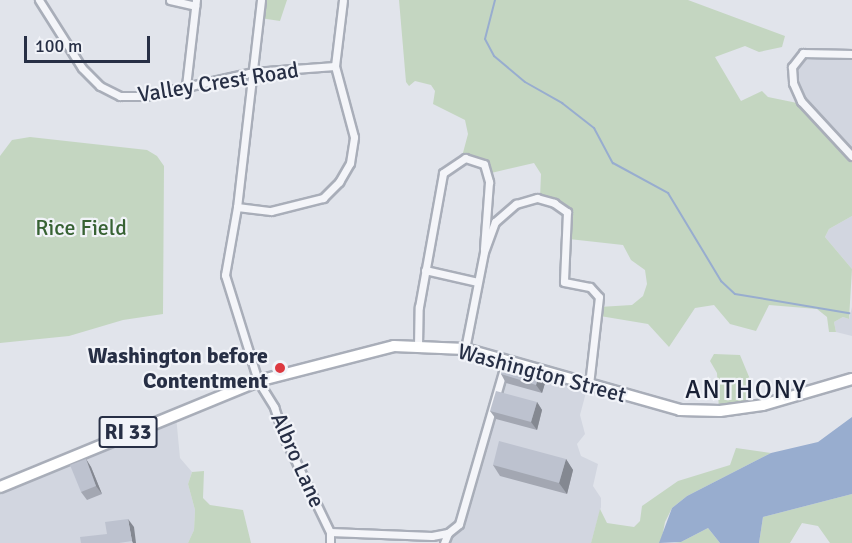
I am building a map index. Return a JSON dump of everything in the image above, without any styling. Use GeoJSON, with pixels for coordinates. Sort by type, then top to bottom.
{"type":"FeatureCollection","features":[{"type":"Feature","properties":{"kind":"main road","name":"Washington Street"},"geometry":{"type":"LineString","coordinates":[[0,487],[258,381],[347,355],[394,346],[465,349],[680,410],[720,411],[763,405],[852,379]]}},
{"type":"Feature","properties":{"kind":"street","name":"Valley Crest Road"},"geometry":{"type":"LineString","coordinates":[[39,0],[82,68],[100,86],[120,96],[145,96],[253,72],[335,66]]}},
{"type":"Feature","properties":{"kind":"street"},"geometry":{"type":"LineString","coordinates":[[170,0],[195,3],[186,86]]}},
{"type":"Feature","properties":{"kind":"street","name":"Albro Lane"},"geometry":{"type":"LineString","coordinates":[[261,0],[237,207],[225,276],[258,381],[274,407],[286,441],[330,532],[330,543]]}},
{"type":"Feature","properties":{"kind":"street"},"geometry":{"type":"LineString","coordinates":[[237,207],[271,211],[300,206],[323,198],[339,182],[350,163],[354,137],[335,66],[343,0]]}},
{"type":"Feature","properties":{"kind":"street"},"geometry":{"type":"LineString","coordinates":[[852,54],[803,53],[792,67],[793,83],[801,100],[852,156]]}},
{"type":"Feature","properties":{"kind":"street"},"geometry":{"type":"LineString","coordinates":[[418,346],[425,270],[443,173],[465,158],[484,164],[491,193],[484,252],[465,349]]}},
{"type":"Feature","properties":{"kind":"street"},"geometry":{"type":"LineString","coordinates":[[484,252],[495,222],[516,204],[537,198],[554,202],[567,212],[564,282],[590,286],[599,297],[589,385]]}},
{"type":"Feature","properties":{"kind":"street"},"geometry":{"type":"LineString","coordinates":[[425,270],[478,282]]}},
{"type":"Feature","properties":{"kind":"street"},"geometry":{"type":"LineString","coordinates":[[444,543],[448,533],[459,524],[468,499],[506,360]]}},
{"type":"Feature","properties":{"kind":"street"},"geometry":{"type":"LineString","coordinates":[[330,532],[390,537],[448,533]]}},
{"type":"Feature","properties":{"kind":"shaded area"},"geometry":{"type":"Polygon","coordinates":[[[852,53],[852,155],[803,103],[793,72],[800,56],[852,53]]]}},
{"type":"Feature","properties":{"kind":"shaded area"},"geometry":{"type":"Polygon","coordinates":[[[852,216],[852,269],[825,237],[829,229],[852,216]]]}},
{"type":"Feature","properties":{"kind":"shaded area"},"geometry":{"type":"Polygon","coordinates":[[[852,307],[852,336],[836,332],[834,322],[843,317],[849,319],[852,307]]]}},
{"type":"Feature","properties":{"kind":"shaded area"},"geometry":{"type":"Polygon","coordinates":[[[506,361],[588,385],[580,415],[585,434],[577,444],[581,456],[598,464],[593,486],[601,498],[601,507],[591,543],[448,543],[448,534],[460,523],[506,361]]]}},
{"type":"Feature","properties":{"kind":"shaded area"},"geometry":{"type":"Polygon","coordinates":[[[176,416],[180,458],[192,472],[188,484],[195,510],[194,530],[188,543],[0,543],[0,486],[176,416]]]}},
{"type":"Feature","properties":{"kind":"green space"},"geometry":{"type":"Polygon","coordinates":[[[262,0],[287,0],[280,21],[260,18],[262,0]]]}},
{"type":"Feature","properties":{"kind":"green space"},"geometry":{"type":"Polygon","coordinates":[[[399,0],[688,0],[785,36],[782,47],[759,52],[745,46],[715,57],[741,101],[762,91],[768,97],[802,104],[852,155],[852,216],[829,229],[825,237],[852,269],[849,319],[843,317],[834,322],[836,332],[829,332],[827,317],[817,309],[769,305],[756,331],[730,324],[714,305],[695,308],[669,347],[648,324],[600,316],[599,307],[632,305],[643,296],[647,284],[645,270],[631,260],[623,245],[569,239],[567,211],[540,198],[541,174],[534,163],[487,174],[482,166],[469,161],[460,164],[468,134],[465,120],[433,104],[435,91],[431,85],[415,81],[409,86],[406,82],[399,0]]]}},
{"type":"Feature","properties":{"kind":"green space","name":"Rice Field"},"geometry":{"type":"Polygon","coordinates":[[[30,137],[147,150],[157,156],[164,166],[163,314],[123,320],[69,336],[0,343],[0,156],[12,140],[30,137]]]}},
{"type":"Feature","properties":{"kind":"green space"},"geometry":{"type":"Polygon","coordinates":[[[714,354],[740,355],[752,384],[753,403],[719,410],[717,373],[710,361],[714,354]]]}},
{"type":"Feature","properties":{"kind":"green space"},"geometry":{"type":"Polygon","coordinates":[[[736,448],[771,453],[687,496],[672,508],[665,522],[661,543],[591,543],[600,509],[607,523],[634,527],[640,521],[642,506],[678,481],[730,465],[736,448]]]}},
{"type":"Feature","properties":{"kind":"green space"},"geometry":{"type":"Polygon","coordinates":[[[204,471],[203,498],[210,505],[243,510],[251,543],[188,543],[194,530],[195,510],[188,484],[192,472],[204,471]]]}},
{"type":"Feature","properties":{"kind":"green space"},"geometry":{"type":"Polygon","coordinates":[[[852,494],[852,543],[830,543],[818,526],[802,523],[790,543],[759,543],[763,517],[852,494]]]}},
{"type":"Feature","properties":{"kind":"green space"},"geometry":{"type":"Polygon","coordinates":[[[708,528],[720,543],[674,543],[681,542],[708,528]]]}},
{"type":"Feature","properties":{"kind":"water"},"geometry":{"type":"Polygon","coordinates":[[[852,417],[852,494],[763,517],[759,543],[720,543],[708,528],[681,542],[659,543],[672,508],[687,496],[771,453],[818,442],[852,417]]]}},
{"type":"Feature","properties":{"kind":"building"},"geometry":{"type":"Polygon","coordinates":[[[504,361],[540,371],[536,385],[501,374],[504,361]]]}},
{"type":"Feature","properties":{"kind":"building"},"geometry":{"type":"Polygon","coordinates":[[[496,391],[537,402],[531,422],[490,411],[496,391]]]}},
{"type":"Feature","properties":{"kind":"building"},"geometry":{"type":"Polygon","coordinates":[[[499,441],[566,459],[559,483],[493,465],[499,441]]]}},
{"type":"Feature","properties":{"kind":"building"},"geometry":{"type":"Polygon","coordinates":[[[86,459],[96,486],[81,492],[70,465],[86,459]]]}},
{"type":"Feature","properties":{"kind":"building"},"geometry":{"type":"Polygon","coordinates":[[[128,519],[132,541],[81,543],[80,537],[107,534],[105,522],[128,519]]]}},
{"type":"Feature","properties":{"kind":"waterway"},"geometry":{"type":"LineString","coordinates":[[495,0],[485,39],[494,56],[525,82],[562,103],[594,128],[613,163],[668,193],[721,281],[735,294],[849,313]]}},
{"type":"Feature","properties":{"kind":"place","name":"Washington before Contentment"},"geometry":{"type":"Point","coordinates":[280,368]}},
{"type":"Feature","properties":{"kind":"district","name":"ANTHONY"},"geometry":{"type":"Point","coordinates":[746,391]}}]}
